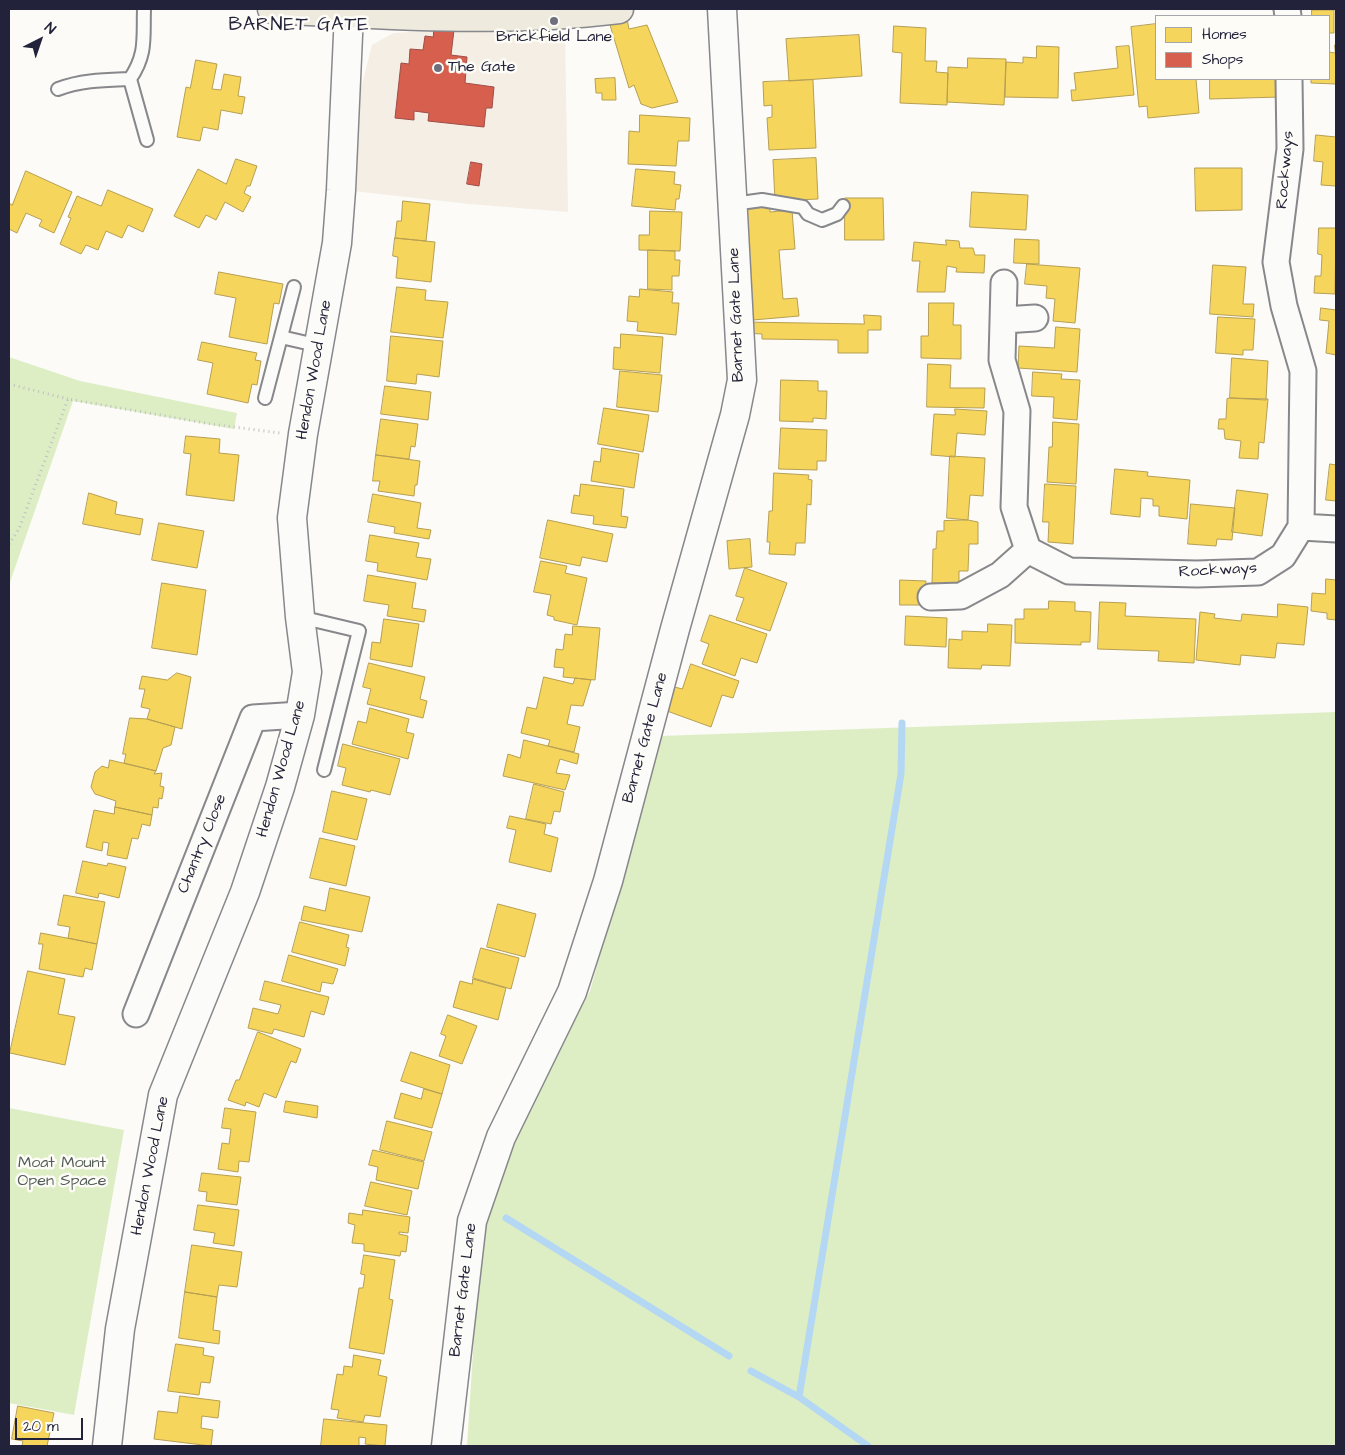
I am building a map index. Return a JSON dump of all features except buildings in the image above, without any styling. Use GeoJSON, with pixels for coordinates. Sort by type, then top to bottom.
{"type":"FeatureCollection","features":[{"type":"Feature","properties":{"kind":"main road"},"geometry":{"type":"LineString","coordinates":[[272,9],[500,16],[541,11],[585,13],[619,9]]}},
{"type":"Feature","properties":{"kind":"street","name":"Barnet Gate Lane"},"geometry":{"type":"LineString","coordinates":[[446,1446],[472,1221],[501,1137],[572,992],[578,974],[608,880],[735,415],[742,380],[722,9]]}},
{"type":"Feature","properties":{"kind":"street","name":"Hendon Wood Lane"},"geometry":{"type":"LineString","coordinates":[[108,1446],[120,1329],[163,1095],[245,892],[280,787],[300,715],[307,672],[300,617],[292,518],[303,434],[337,243],[341,190],[342,12]]}},
{"type":"Feature","properties":{"kind":"street","name":"Rockways"},"geometry":{"type":"LineString","coordinates":[[1028,550],[1069,571],[1197,574],[1258,572],[1283,556],[1301,527],[1303,372],[1284,306],[1276,262],[1290,149],[1289,80]]}},
{"type":"Feature","properties":{"kind":"street"},"geometry":{"type":"LineString","coordinates":[[931,597],[961,596],[1000,575],[1028,550],[1014,507],[1017,411],[1002,360],[1004,283]]}},
{"type":"Feature","properties":{"kind":"street"},"geometry":{"type":"LineString","coordinates":[[1004,320],[1035,318]]}},
{"type":"Feature","properties":{"kind":"street"},"geometry":{"type":"LineString","coordinates":[[1301,527],[1336,529]]}},
{"type":"Feature","properties":{"kind":"street","name":"Chantry Close"},"geometry":{"type":"LineString","coordinates":[[136,1014],[253,718],[300,715]]}},
{"type":"Feature","properties":{"kind":"lane"},"geometry":{"type":"LineString","coordinates":[[144,9],[143,51],[139,66],[130,80],[147,140]]}},
{"type":"Feature","properties":{"kind":"lane"},"geometry":{"type":"LineString","coordinates":[[58,89],[74,83],[91,80],[130,80]]}},
{"type":"Feature","properties":{"kind":"lane"},"geometry":{"type":"LineString","coordinates":[[733,204],[762,200],[802,207],[808,214],[822,220],[837,214],[843,206]]}},
{"type":"Feature","properties":{"kind":"lane"},"geometry":{"type":"LineString","coordinates":[[265,398],[294,287]]}},
{"type":"Feature","properties":{"kind":"lane"},"geometry":{"type":"LineString","coordinates":[[281,337],[320,346]]}},
{"type":"Feature","properties":{"kind":"lane"},"geometry":{"type":"LineString","coordinates":[[300,617],[359,631],[324,770]]}},
{"type":"Feature","properties":{"kind":"path"},"geometry":{"type":"LineString","coordinates":[[9,384],[68,399],[136,412],[276,433]]}},
{"type":"Feature","properties":{"kind":"path"},"geometry":{"type":"LineString","coordinates":[[9,544],[19,529],[68,399]]}},
{"type":"Feature","properties":{"kind":"shaded area"},"geometry":{"type":"Polygon","coordinates":[[[464,29],[514,36],[565,33],[568,212],[469,204],[353,191],[360,92],[372,45],[393,33],[464,29]]]}},
{"type":"Feature","properties":{"kind":"green space"},"geometry":{"type":"Polygon","coordinates":[[[9,357],[80,381],[237,413],[234,429],[73,401],[9,585],[9,357]]]}},
{"type":"Feature","properties":{"kind":"green space"},"geometry":{"type":"Polygon","coordinates":[[[1336,712],[1336,1446],[467,1446],[480,1242],[508,1144],[590,991],[661,736],[1336,712]]]}},
{"type":"Feature","properties":{"kind":"green space","name":"Moat Mount Open Space"},"geometry":{"type":"Polygon","coordinates":[[[9,1108],[124,1130],[74,1415],[9,1403],[9,1108]]]}},
{"type":"Feature","properties":{"kind":"waterway"},"geometry":{"type":"LineString","coordinates":[[868,1446],[799,1397],[901,774],[902,723]]}},
{"type":"Feature","properties":{"kind":"waterway"},"geometry":{"type":"LineString","coordinates":[[506,1218],[729,1356]]}},
{"type":"Feature","properties":{"kind":"waterway"},"geometry":{"type":"LineString","coordinates":[[751,1371],[799,1397]]}},
{"type":"Feature","properties":{"kind":"place","name":"Brickfield Lane"},"geometry":{"type":"Point","coordinates":[554,21]}},
{"type":"Feature","properties":{"kind":"place","name":"The Gate"},"geometry":{"type":"Point","coordinates":[438,68]}},
{"type":"Feature","properties":{"kind":"district","name":"BARNET GATE"},"geometry":{"type":"Point","coordinates":[299,26]}}]}
